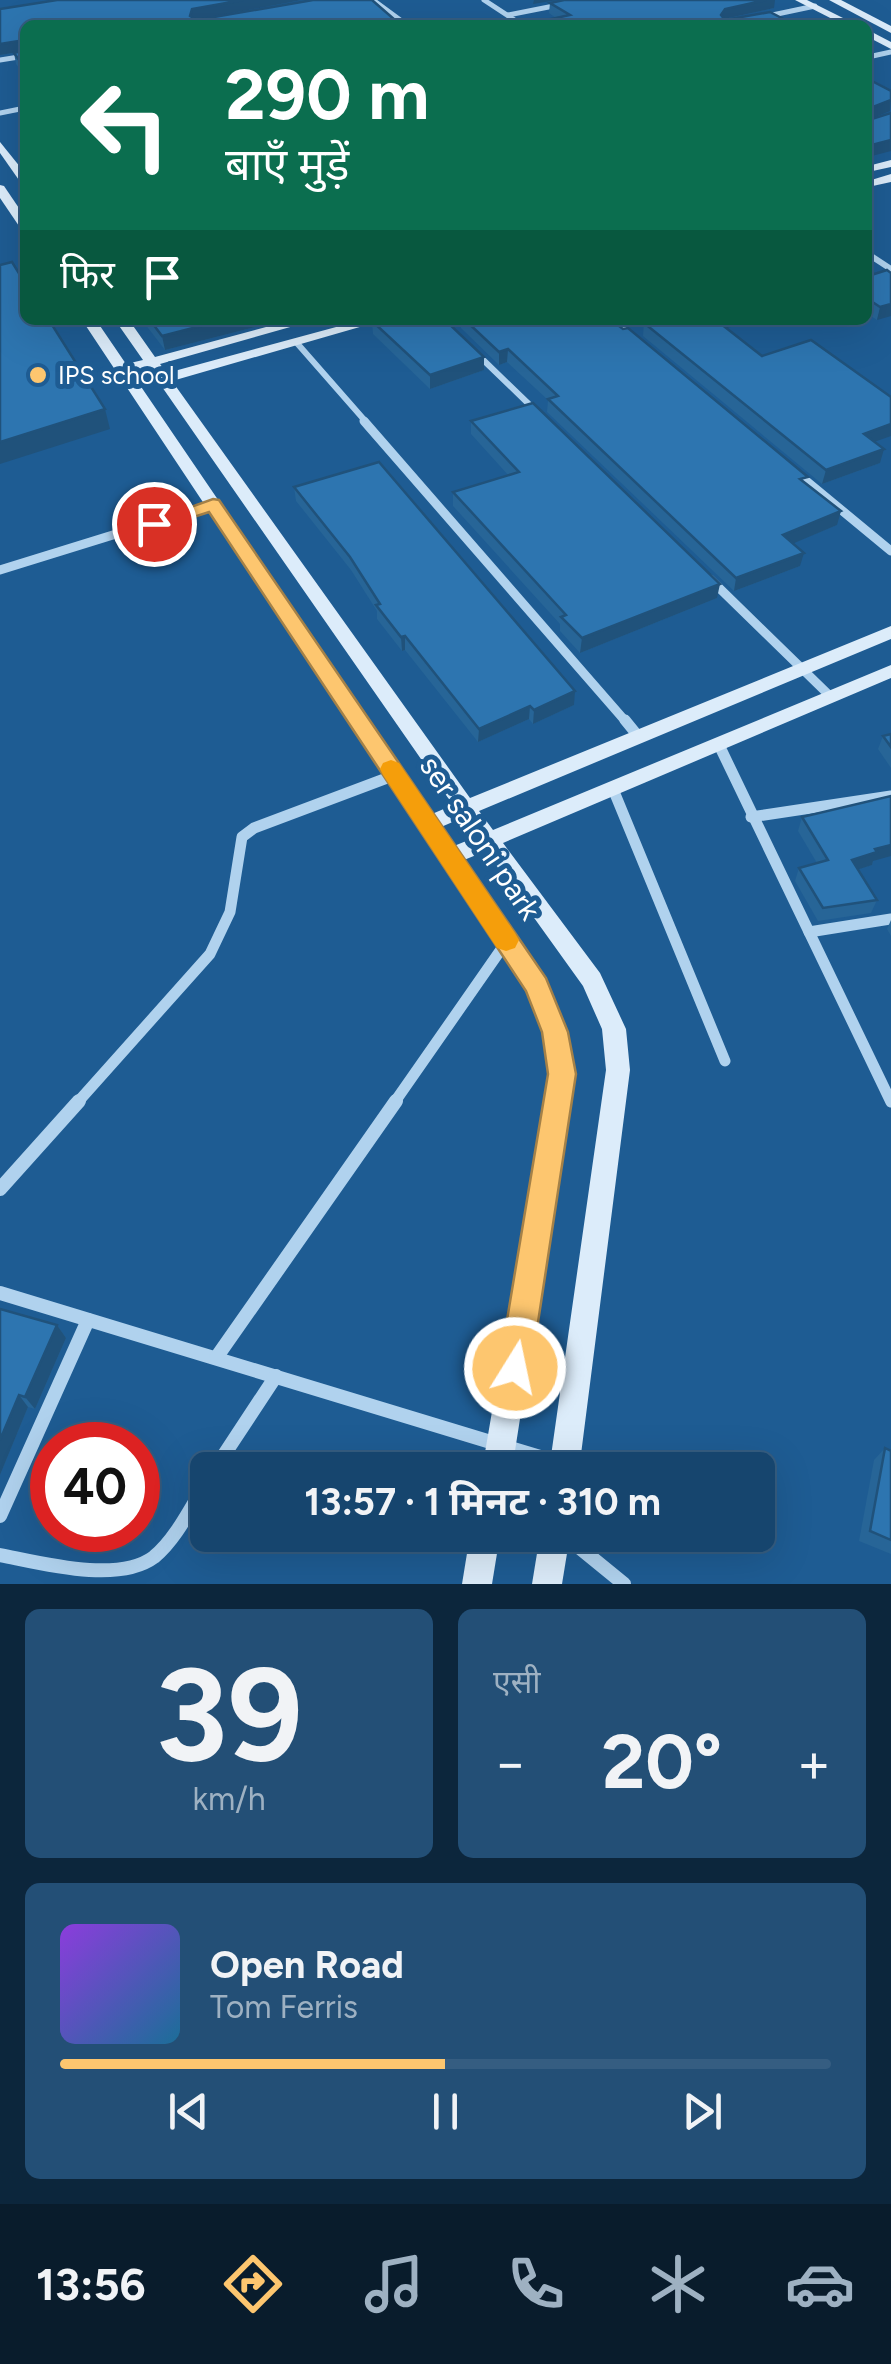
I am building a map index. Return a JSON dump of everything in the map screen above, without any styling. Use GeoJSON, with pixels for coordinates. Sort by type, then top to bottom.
{"type":"FeatureCollection","features":[{"type":"Feature","properties":{"kind":"street"},"geometry":{"type":"LineString","coordinates":[[373,0],[400,20]]}},
{"type":"Feature","properties":{"kind":"street"},"geometry":{"type":"LineString","coordinates":[[484,0],[515,20]]}},
{"type":"Feature","properties":{"kind":"street"},"geometry":{"type":"LineString","coordinates":[[508,15],[584,0]]}},
{"type":"Feature","properties":{"kind":"street"},"geometry":{"type":"LineString","coordinates":[[800,0],[843,20]]}},
{"type":"Feature","properties":{"kind":"street"},"geometry":{"type":"LineString","coordinates":[[834,0],[891,30]]}},
{"type":"Feature","properties":{"kind":"street"},"geometry":{"type":"LineString","coordinates":[[762,18],[816,6]]}},
{"type":"Feature","properties":{"kind":"street"},"geometry":{"type":"LineString","coordinates":[[0,145],[20,172]]}},
{"type":"Feature","properties":{"kind":"street"},"geometry":{"type":"LineString","coordinates":[[0,190],[20,219]]}},
{"type":"Feature","properties":{"kind":"street","name":"ser saloni park"},"geometry":{"type":"LineString","coordinates":[[91,325],[537,986],[555,1032],[562,1074],[500,1452]]}},
{"type":"Feature","properties":{"kind":"street"},"geometry":{"type":"LineString","coordinates":[[126,325],[465,808],[592,980],[614,1028],[618,1070],[567,1452]]}},
{"type":"Feature","properties":{"kind":"street"},"geometry":{"type":"LineString","coordinates":[[158,371],[293,325]]}},
{"type":"Feature","properties":{"kind":"street"},"geometry":{"type":"LineString","coordinates":[[128,379],[359,325]]}},
{"type":"Feature","properties":{"kind":"street"},"geometry":{"type":"LineString","coordinates":[[619,325],[642,344]]}},
{"type":"Feature","properties":{"kind":"street"},"geometry":{"type":"LineString","coordinates":[[296,342],[638,736]]}},
{"type":"Feature","properties":{"kind":"street"},"geometry":{"type":"LineString","coordinates":[[469,347],[539,414]]}},
{"type":"Feature","properties":{"kind":"street"},"geometry":{"type":"LineString","coordinates":[[788,466],[891,551]]}},
{"type":"Feature","properties":{"kind":"street"},"geometry":{"type":"LineString","coordinates":[[0,570],[213,504]]}},
{"type":"Feature","properties":{"kind":"street"},"geometry":{"type":"LineString","coordinates":[[705,575],[831,697]]}},
{"type":"Feature","properties":{"kind":"street"},"geometry":{"type":"LineString","coordinates":[[428,824],[891,632]]}},
{"type":"Feature","properties":{"kind":"street"},"geometry":{"type":"LineString","coordinates":[[450,857],[891,671]]}},
{"type":"Feature","properties":{"kind":"street"},"geometry":{"type":"LineString","coordinates":[[719,745],[751,817],[885,1077],[891,1102]]}},
{"type":"Feature","properties":{"kind":"street"},"geometry":{"type":"LineString","coordinates":[[0,1189],[210,954],[230,912],[242,838],[254,828],[395,775]]}},
{"type":"Feature","properties":{"kind":"street"},"geometry":{"type":"LineString","coordinates":[[613,789],[725,1061]]}},
{"type":"Feature","properties":{"kind":"street"},"geometry":{"type":"LineString","coordinates":[[751,817],[891,796]]}},
{"type":"Feature","properties":{"kind":"street"},"geometry":{"type":"LineString","coordinates":[[809,932],[891,919]]}},
{"type":"Feature","properties":{"kind":"street"},"geometry":{"type":"LineString","coordinates":[[216,1358],[507,941]]}},
{"type":"Feature","properties":{"kind":"street"},"geometry":{"type":"LineString","coordinates":[[0,1293],[524,1452]]}},
{"type":"Feature","properties":{"kind":"street"},"geometry":{"type":"LineString","coordinates":[[0,1516],[88,1320]]}},
{"type":"Feature","properties":{"kind":"street"},"geometry":{"type":"LineString","coordinates":[[226,1452],[276,1376]]}},
{"type":"Feature","properties":{"kind":"street"},"geometry":{"type":"LineString","coordinates":[[0,1556],[104,1573],[129,1573],[160,1550],[190,1506]]}},
{"type":"Feature","properties":{"kind":"street"},"geometry":{"type":"LineString","coordinates":[[477,1584],[483,1552]]}},
{"type":"Feature","properties":{"kind":"street"},"geometry":{"type":"LineString","coordinates":[[547,1584],[552,1552]]}},
{"type":"Feature","properties":{"kind":"street"},"geometry":{"type":"LineString","coordinates":[[585,1552],[624,1584]]}},
{"type":"Feature","properties":{"kind":"building"},"geometry":{"type":"Polygon","coordinates":[[[57,0],[243,0],[192,9],[190,16],[197,20],[20,20],[20,41],[0,44],[0,9],[57,0]]]}},
{"type":"Feature","properties":{"kind":"building"},"geometry":{"type":"Polygon","coordinates":[[[313,0],[372,0],[395,20],[197,20],[313,0]]]}},
{"type":"Feature","properties":{"kind":"building"},"geometry":{"type":"Polygon","coordinates":[[[766,0],[725,9],[721,15],[725,20],[553,20],[570,15],[550,3],[766,0]]]}},
{"type":"Feature","properties":{"kind":"building"},"geometry":{"type":"Polygon","coordinates":[[[770,12],[785,20],[725,20],[770,12]]]}},
{"type":"Feature","properties":{"kind":"building"},"geometry":{"type":"Polygon","coordinates":[[[872,81],[891,91],[891,100],[872,107],[872,81]]]}},
{"type":"Feature","properties":{"kind":"building"},"geometry":{"type":"Polygon","coordinates":[[[891,113],[891,140],[872,145],[872,119],[891,113]]]}},
{"type":"Feature","properties":{"kind":"building","name":"IPS school"},"geometry":{"type":"Polygon","coordinates":[[[12,262],[20,275],[20,325],[52,325],[105,409],[0,442],[0,265],[12,262]]]}},
{"type":"Feature","properties":{"kind":"building"},"geometry":{"type":"Polygon","coordinates":[[[887,270],[891,273],[891,304],[880,307],[872,302],[872,275],[887,270]]]}},
{"type":"Feature","properties":{"kind":"building"},"geometry":{"type":"Polygon","coordinates":[[[154,325],[205,325],[162,336],[154,325]]]}},
{"type":"Feature","properties":{"kind":"building"},"geometry":{"type":"Polygon","coordinates":[[[376,325],[450,325],[484,357],[430,375],[376,325]]]}},
{"type":"Feature","properties":{"kind":"building"},"geometry":{"type":"Polygon","coordinates":[[[470,325],[628,328],[808,477],[800,479],[841,511],[783,535],[804,553],[736,578],[548,399],[558,396],[508,349],[499,352],[470,325]]]}},
{"type":"Feature","properties":{"kind":"building"},"geometry":{"type":"Polygon","coordinates":[[[646,325],[722,325],[762,356],[811,340],[891,397],[891,424],[864,434],[884,449],[826,470],[646,325]]]}},
{"type":"Feature","properties":{"kind":"building"},"geometry":{"type":"Polygon","coordinates":[[[533,403],[720,584],[582,638],[561,617],[566,615],[453,492],[519,472],[471,421],[533,403]]]}},
{"type":"Feature","properties":{"kind":"building"},"geometry":{"type":"Polygon","coordinates":[[[379,462],[575,691],[479,729],[376,605],[380,604],[350,557],[294,487],[379,462]]]}},
{"type":"Feature","properties":{"kind":"building"},"geometry":{"type":"Polygon","coordinates":[[[891,796],[891,845],[852,860],[877,900],[823,908],[799,868],[828,860],[802,817],[891,796]]]}},
{"type":"Feature","properties":{"kind":"building"},"geometry":{"type":"Polygon","coordinates":[[[0,1309],[57,1325],[25,1397],[19,1395],[0,1440],[0,1309]]]}},
{"type":"Feature","properties":{"kind":"building"},"geometry":{"type":"Polygon","coordinates":[[[885,1448],[891,1451],[891,1540],[870,1531],[885,1448]]]}},
{"type":"Feature","properties":{"kind":"slow traffic"},"geometry":{"type":"LineString","coordinates":[[391,769],[506,940]]}},
{"type":"Feature","properties":{"kind":"place","name":"IPS school"},"geometry":{"type":"Point","coordinates":[38,375]}},
{"type":"Feature","properties":{"kind":"route"},"geometry":{"type":"LineString","coordinates":[[154,524],[213,504],[537,986],[555,1032],[562,1074],[515,1368]]}}]}
